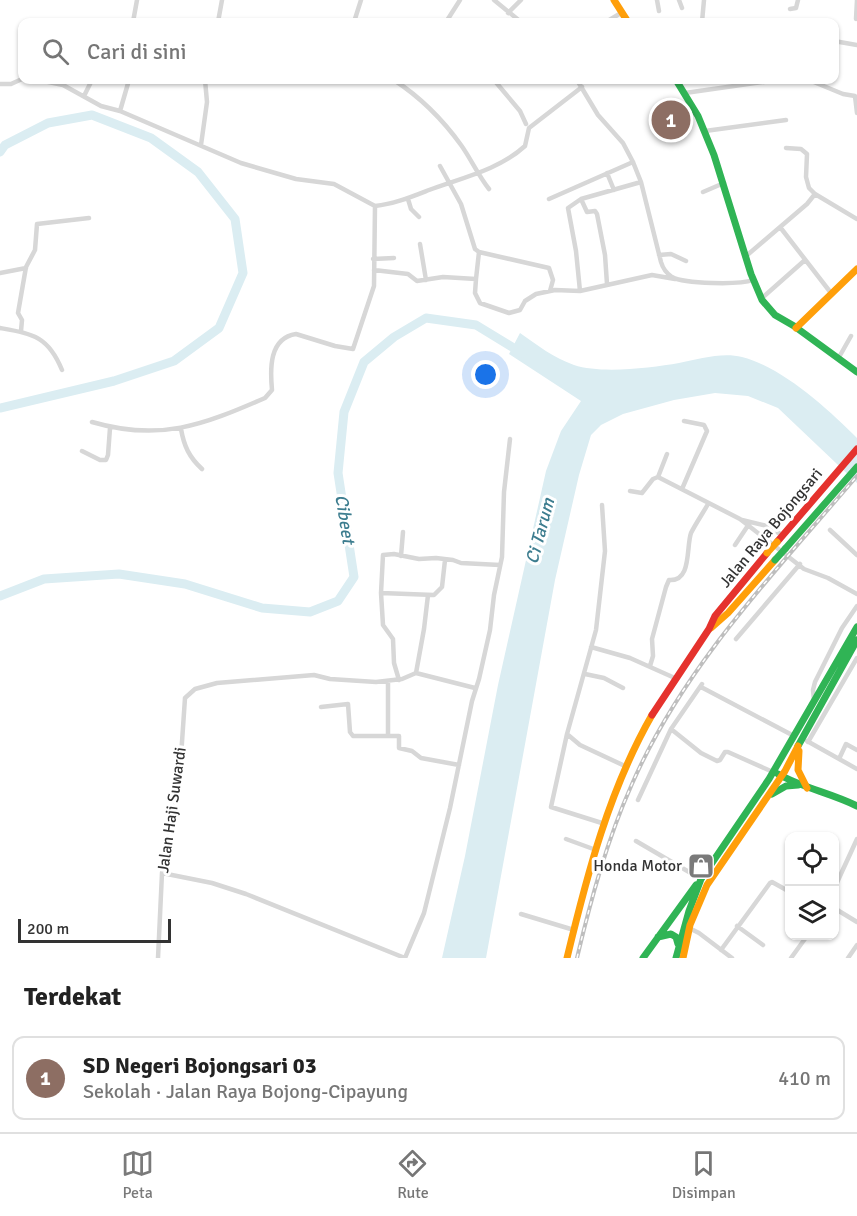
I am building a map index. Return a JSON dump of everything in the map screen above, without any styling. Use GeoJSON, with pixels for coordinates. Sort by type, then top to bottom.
{"type":"FeatureCollection","features":[{"type":"Feature","properties":{"kind":"main road"},"geometry":{"type":"LineString","coordinates":[[614,0],[624,18]]}},
{"type":"Feature","properties":{"kind":"main road"},"geometry":{"type":"LineString","coordinates":[[679,84],[705,131],[724,183],[753,280],[768,308],[778,319],[796,328],[838,360],[856,370]]}},
{"type":"Feature","properties":{"kind":"main road"},"geometry":{"type":"LineString","coordinates":[[796,328],[857,269]]}},
{"type":"Feature","properties":{"kind":"main road","name":"Jalan Raya Bojongsari"},"geometry":{"type":"LineString","coordinates":[[567,958],[596,850],[627,767],[646,726],[710,629],[718,612],[782,534],[857,449]]}},
{"type":"Feature","properties":{"kind":"main road","name":"Jalan Raya Bojongsari"},"geometry":{"type":"LineString","coordinates":[[710,629],[728,613],[857,467]]}},
{"type":"Feature","properties":{"kind":"main road"},"geometry":{"type":"LineString","coordinates":[[758,564],[766,571]]}},
{"type":"Feature","properties":{"kind":"main road"},"geometry":{"type":"LineString","coordinates":[[642,958],[702,879],[754,803],[857,627]]}},
{"type":"Feature","properties":{"kind":"main road"},"geometry":{"type":"LineString","coordinates":[[683,958],[689,928],[713,874],[806,740],[857,640]]}},
{"type":"Feature","properties":{"kind":"main road"},"geometry":{"type":"LineString","coordinates":[[806,740],[797,768],[807,788]]}},
{"type":"Feature","properties":{"kind":"main road"},"geometry":{"type":"LineString","coordinates":[[775,769],[807,788]]}},
{"type":"Feature","properties":{"kind":"main road"},"geometry":{"type":"LineString","coordinates":[[783,773],[798,785],[857,806]]}},
{"type":"Feature","properties":{"kind":"main road"},"geometry":{"type":"LineString","coordinates":[[769,796],[786,786],[798,785]]}},
{"type":"Feature","properties":{"kind":"main road"},"geometry":{"type":"LineString","coordinates":[[676,958],[689,911],[702,879]]}},
{"type":"Feature","properties":{"kind":"main road"},"geometry":{"type":"LineString","coordinates":[[658,936],[673,934],[677,939],[678,948]]}},
{"type":"Feature","properties":{"kind":"street"},"geometry":{"type":"LineString","coordinates":[[134,18],[137,0]]}},
{"type":"Feature","properties":{"kind":"street"},"geometry":{"type":"LineString","coordinates":[[219,18],[222,0]]}},
{"type":"Feature","properties":{"kind":"street"},"geometry":{"type":"LineString","coordinates":[[355,18],[361,0]]}},
{"type":"Feature","properties":{"kind":"street"},"geometry":{"type":"LineString","coordinates":[[449,18],[460,0]]}},
{"type":"Feature","properties":{"kind":"street"},"geometry":{"type":"LineString","coordinates":[[494,0],[515,18]]}},
{"type":"Feature","properties":{"kind":"street"},"geometry":{"type":"LineString","coordinates":[[508,13],[521,0]]}},
{"type":"Feature","properties":{"kind":"street"},"geometry":{"type":"LineString","coordinates":[[657,0],[659,11]]}},
{"type":"Feature","properties":{"kind":"street"},"geometry":{"type":"LineString","coordinates":[[679,0],[682,8]]}},
{"type":"Feature","properties":{"kind":"street"},"geometry":{"type":"LineString","coordinates":[[702,18],[704,0]]}},
{"type":"Feature","properties":{"kind":"street"},"geometry":{"type":"LineString","coordinates":[[790,9],[796,8],[798,0]]}},
{"type":"Feature","properties":{"kind":"street"},"geometry":{"type":"LineString","coordinates":[[856,19],[857,0]]}},
{"type":"Feature","properties":{"kind":"street"},"geometry":{"type":"LineString","coordinates":[[614,18],[621,14]]}},
{"type":"Feature","properties":{"kind":"street"},"geometry":{"type":"LineString","coordinates":[[839,42],[857,45]]}},
{"type":"Feature","properties":{"kind":"street"},"geometry":{"type":"LineString","coordinates":[[0,84],[11,84],[18,81]]}},
{"type":"Feature","properties":{"kind":"street"},"geometry":{"type":"LineString","coordinates":[[58,84],[101,106],[120,111],[256,168],[296,179],[334,184],[375,206],[408,199],[477,174],[524,148],[529,128],[582,87]]}},
{"type":"Feature","properties":{"kind":"street"},"geometry":{"type":"LineString","coordinates":[[84,96],[90,84]]}},
{"type":"Feature","properties":{"kind":"street"},"geometry":{"type":"LineString","coordinates":[[120,111],[128,84]]}},
{"type":"Feature","properties":{"kind":"street"},"geometry":{"type":"LineString","coordinates":[[201,145],[207,102],[205,84]]}},
{"type":"Feature","properties":{"kind":"street"},"geometry":{"type":"LineString","coordinates":[[400,84],[416,95],[438,117],[463,147],[477,174],[489,189]]}},
{"type":"Feature","properties":{"kind":"street"},"geometry":{"type":"LineString","coordinates":[[497,84],[520,111],[526,124]]}},
{"type":"Feature","properties":{"kind":"street"},"geometry":{"type":"LineString","coordinates":[[580,84],[598,115],[623,143],[633,162],[641,182],[658,255],[666,273],[675,279]]}},
{"type":"Feature","properties":{"kind":"street"},"geometry":{"type":"LineString","coordinates":[[685,93],[748,84]]}},
{"type":"Feature","properties":{"kind":"street"},"geometry":{"type":"LineString","coordinates":[[819,84],[843,94],[856,96],[857,113]]}},
{"type":"Feature","properties":{"kind":"street"},"geometry":{"type":"LineString","coordinates":[[705,131],[786,120]]}},
{"type":"Feature","properties":{"kind":"street"},"geometry":{"type":"LineString","coordinates":[[786,148],[801,149],[807,154],[807,182],[815,194],[857,219]]}},
{"type":"Feature","properties":{"kind":"street"},"geometry":{"type":"LineString","coordinates":[[549,199],[633,162]]}},
{"type":"Feature","properties":{"kind":"street"},"geometry":{"type":"LineString","coordinates":[[440,166],[461,204],[472,246],[479,252],[549,268],[552,280],[550,291]]}},
{"type":"Feature","properties":{"kind":"street"},"geometry":{"type":"LineString","coordinates":[[607,173],[614,190]]}},
{"type":"Feature","properties":{"kind":"street"},"geometry":{"type":"LineString","coordinates":[[580,291],[568,208],[581,199],[641,182]]}},
{"type":"Feature","properties":{"kind":"street"},"geometry":{"type":"LineString","coordinates":[[703,192],[724,183]]}},
{"type":"Feature","properties":{"kind":"street"},"geometry":{"type":"LineString","coordinates":[[746,257],[807,204],[815,194]]}},
{"type":"Feature","properties":{"kind":"street"},"geometry":{"type":"LineString","coordinates":[[408,199],[411,209],[419,217]]}},
{"type":"Feature","properties":{"kind":"street"},"geometry":{"type":"LineString","coordinates":[[581,199],[585,210],[595,211],[597,214],[605,255],[607,284]]}},
{"type":"Feature","properties":{"kind":"street"},"geometry":{"type":"LineString","coordinates":[[92,422],[110,428],[157,432],[181,429],[223,416],[270,395],[273,352],[282,341],[291,335],[296,334],[353,350],[374,286],[375,206]]}},
{"type":"Feature","properties":{"kind":"street"},"geometry":{"type":"LineString","coordinates":[[21,331],[22,321],[18,313],[26,268],[35,250],[37,224],[89,218]]}},
{"type":"Feature","properties":{"kind":"street"},"geometry":{"type":"LineString","coordinates":[[780,227],[831,293]]}},
{"type":"Feature","properties":{"kind":"street"},"geometry":{"type":"LineString","coordinates":[[420,244],[426,280]]}},
{"type":"Feature","properties":{"kind":"street"},"geometry":{"type":"LineString","coordinates":[[479,252],[475,293],[480,303],[509,313],[520,310],[525,301],[536,294],[550,291],[580,291],[652,275],[728,284],[753,280]]}},
{"type":"Feature","properties":{"kind":"street"},"geometry":{"type":"LineString","coordinates":[[658,255],[671,254],[686,261]]}},
{"type":"Feature","properties":{"kind":"street"},"geometry":{"type":"LineString","coordinates":[[373,259],[394,258]]}},
{"type":"Feature","properties":{"kind":"street"},"geometry":{"type":"LineString","coordinates":[[762,298],[805,260]]}},
{"type":"Feature","properties":{"kind":"street"},"geometry":{"type":"LineString","coordinates":[[0,273],[26,268]]}},
{"type":"Feature","properties":{"kind":"street"},"geometry":{"type":"LineString","coordinates":[[374,270],[408,274],[417,282],[443,278],[476,279]]}},
{"type":"Feature","properties":{"kind":"street"},"geometry":{"type":"LineString","coordinates":[[0,328],[21,331],[34,336],[51,349],[62,370]]}},
{"type":"Feature","properties":{"kind":"street"},"geometry":{"type":"LineString","coordinates":[[838,360],[851,336]]}},
{"type":"Feature","properties":{"kind":"street"},"geometry":{"type":"LineString","coordinates":[[682,489],[707,431],[704,424],[684,421]]}},
{"type":"Feature","properties":{"kind":"street"},"geometry":{"type":"LineString","coordinates":[[82,451],[100,460],[105,460],[108,455],[110,428]]}},
{"type":"Feature","properties":{"kind":"street"},"geometry":{"type":"LineString","coordinates":[[181,429],[184,445],[190,457],[202,469]]}},
{"type":"Feature","properties":{"kind":"street"},"geometry":{"type":"LineString","coordinates":[[162,873],[212,883],[246,894],[405,958],[424,913],[490,630],[500,565],[510,439]]}},
{"type":"Feature","properties":{"kind":"street"},"geometry":{"type":"LineString","coordinates":[[630,491],[642,493],[653,479],[658,477],[667,454]]}},
{"type":"Feature","properties":{"kind":"street"},"geometry":{"type":"LineString","coordinates":[[658,477],[740,519],[767,526],[782,534]]}},
{"type":"Feature","properties":{"kind":"street"},"geometry":{"type":"LineString","coordinates":[[650,666],[653,656],[652,639],[666,588],[669,580],[678,578],[686,567],[689,539],[708,504]]}},
{"type":"Feature","properties":{"kind":"street"},"geometry":{"type":"LineString","coordinates":[[602,505],[604,565],[598,618],[585,674],[570,718],[551,807],[605,824]]}},
{"type":"Feature","properties":{"kind":"street"},"geometry":{"type":"LineString","coordinates":[[740,519],[804,568],[857,594]]}},
{"type":"Feature","properties":{"kind":"street"},"geometry":{"type":"LineString","coordinates":[[757,532],[760,525]]}},
{"type":"Feature","properties":{"kind":"street"},"geometry":{"type":"LineString","coordinates":[[735,545],[747,526]]}},
{"type":"Feature","properties":{"kind":"street"},"geometry":{"type":"LineString","coordinates":[[830,530],[857,555]]}},
{"type":"Feature","properties":{"kind":"street"},"geometry":{"type":"LineString","coordinates":[[401,556],[403,532]]}},
{"type":"Feature","properties":{"kind":"street"},"geometry":{"type":"LineString","coordinates":[[399,680],[394,663],[393,639],[383,628],[381,592],[384,555],[500,565]]}},
{"type":"Feature","properties":{"kind":"street"},"geometry":{"type":"LineString","coordinates":[[381,592],[434,595],[442,587],[445,560]]}},
{"type":"Feature","properties":{"kind":"street"},"geometry":{"type":"LineString","coordinates":[[736,639],[800,564]]}},
{"type":"Feature","properties":{"kind":"street"},"geometry":{"type":"LineString","coordinates":[[416,673],[428,596]]}},
{"type":"Feature","properties":{"kind":"street"},"geometry":{"type":"LineString","coordinates":[[814,702],[815,682],[842,628],[857,606]]}},
{"type":"Feature","properties":{"kind":"street"},"geometry":{"type":"LineString","coordinates":[[591,648],[610,651],[650,666],[676,679]]}},
{"type":"Feature","properties":{"kind":"street"},"geometry":{"type":"LineString","coordinates":[[857,658],[855,666],[806,740],[857,769]]}},
{"type":"Feature","properties":{"kind":"street"},"geometry":{"type":"LineString","coordinates":[[388,736],[388,681],[399,680],[416,673],[476,688]]}},
{"type":"Feature","properties":{"kind":"street"},"geometry":{"type":"LineString","coordinates":[[585,674],[604,678],[623,688]]}},
{"type":"Feature","properties":{"kind":"street","name":"Jalan Haji Suwardi"},"geometry":{"type":"LineString","coordinates":[[158,958],[162,873],[179,786],[185,698],[189,693],[217,683],[314,675],[330,679],[388,681]]}},
{"type":"Feature","properties":{"kind":"street"},"geometry":{"type":"LineString","coordinates":[[638,800],[671,729],[701,686],[795,736]]}},
{"type":"Feature","properties":{"kind":"street"},"geometry":{"type":"LineString","coordinates":[[321,706],[348,704],[350,732],[353,736],[399,736],[399,748],[412,751],[421,758],[459,765]]}},
{"type":"Feature","properties":{"kind":"street"},"geometry":{"type":"LineString","coordinates":[[671,729],[701,753],[717,761],[725,752],[728,752],[775,769]]}},
{"type":"Feature","properties":{"kind":"street"},"geometry":{"type":"LineString","coordinates":[[567,734],[580,745],[627,767]]}},
{"type":"Feature","properties":{"kind":"street"},"geometry":{"type":"LineString","coordinates":[[839,759],[846,744],[857,750]]}},
{"type":"Feature","properties":{"kind":"street"},"geometry":{"type":"LineString","coordinates":[[566,839],[596,850]]}},
{"type":"Feature","properties":{"kind":"street"},"geometry":{"type":"LineString","coordinates":[[835,886],[857,839]]}},
{"type":"Feature","properties":{"kind":"street"},"geometry":{"type":"LineString","coordinates":[[636,841],[702,879]]}},
{"type":"Feature","properties":{"kind":"street"},"geometry":{"type":"LineString","coordinates":[[721,950],[771,882],[785,890]]}},
{"type":"Feature","properties":{"kind":"street"},"geometry":{"type":"LineString","coordinates":[[839,911],[857,922]]}},
{"type":"Feature","properties":{"kind":"street"},"geometry":{"type":"LineString","coordinates":[[521,914],[574,930]]}},
{"type":"Feature","properties":{"kind":"street"},"geometry":{"type":"LineString","coordinates":[[737,926],[764,945]]}},
{"type":"Feature","properties":{"kind":"street"},"geometry":{"type":"LineString","coordinates":[[689,928],[732,958]]}},
{"type":"Feature","properties":{"kind":"street"},"geometry":{"type":"LineString","coordinates":[[791,958],[804,940]]}},
{"type":"Feature","properties":{"kind":"street"},"geometry":{"type":"LineString","coordinates":[[848,958],[857,945]]}},
{"type":"Feature","properties":{"kind":"water","name":"Ci Tarum"},"geometry":{"type":"Polygon","coordinates":[[[520,333],[560,359],[585,368],[612,370],[641,368],[727,355],[757,362],[804,390],[857,438],[857,483],[778,408],[748,396],[715,393],[674,400],[623,414],[601,425],[591,435],[579,475],[555,580],[486,958],[442,958],[465,856],[498,685],[546,471],[561,431],[581,401],[509,354],[520,333]]]}},
{"type":"Feature","properties":{"kind":"waterway","name":"Cibeet"},"geometry":{"type":"LineString","coordinates":[[0,152],[5,145],[48,123],[92,115],[151,138],[198,172],[235,219],[243,273],[219,328],[174,361],[114,381],[0,408]]}},
{"type":"Feature","properties":{"kind":"waterway","name":"Cibeet"},"geometry":{"type":"LineString","coordinates":[[0,596],[44,579],[119,574],[185,584],[262,608],[310,612],[338,601],[354,577],[338,473],[344,412],[364,362],[394,337],[426,318],[476,325],[522,353]]}},
{"type":"Feature","properties":{"kind":"railway"},"geometry":{"type":"LineString","coordinates":[[577,958],[607,848],[632,784],[653,741],[677,700],[733,622],[857,476]]}},
{"type":"Feature","properties":{"kind":"traffic: fast"},"geometry":{"type":"LineString","coordinates":[[678,84],[698,116],[714,155],[751,274],[762,300],[775,315],[794,326],[857,372]]}},
{"type":"Feature","properties":{"kind":"traffic: fast"},"geometry":{"type":"LineString","coordinates":[[785,549],[857,467]]}},
{"type":"Feature","properties":{"kind":"traffic: fast"},"geometry":{"type":"LineString","coordinates":[[775,560],[785,549]]}},
{"type":"Feature","properties":{"kind":"traffic: fast"},"geometry":{"type":"LineString","coordinates":[[676,958],[701,879],[769,779],[857,627]]}},
{"type":"Feature","properties":{"kind":"traffic: fast"},"geometry":{"type":"LineString","coordinates":[[798,746],[857,640]]}},
{"type":"Feature","properties":{"kind":"traffic: fast"},"geometry":{"type":"LineString","coordinates":[[778,774],[857,806]]}},
{"type":"Feature","properties":{"kind":"traffic: fast"},"geometry":{"type":"LineString","coordinates":[[772,794],[786,786],[798,785]]}},
{"type":"Feature","properties":{"kind":"traffic: fast"},"geometry":{"type":"LineString","coordinates":[[643,958],[696,885]]}},
{"type":"Feature","properties":{"kind":"traffic: fast"},"geometry":{"type":"LineString","coordinates":[[658,937],[671,934],[676,937],[678,944]]}},
{"type":"Feature","properties":{"kind":"traffic: slow"},"geometry":{"type":"LineString","coordinates":[[614,0],[625,18]]}},
{"type":"Feature","properties":{"kind":"traffic: slow"},"geometry":{"type":"LineString","coordinates":[[796,328],[857,269]]}},
{"type":"Feature","properties":{"kind":"traffic: slow"},"geometry":{"type":"LineString","coordinates":[[767,553],[777,542]]}},
{"type":"Feature","properties":{"kind":"traffic: slow"},"geometry":{"type":"LineString","coordinates":[[711,628],[728,613],[775,560]]}},
{"type":"Feature","properties":{"kind":"traffic: slow"},"geometry":{"type":"LineString","coordinates":[[567,958],[591,864],[611,803],[652,715]]}},
{"type":"Feature","properties":{"kind":"traffic: slow"},"geometry":{"type":"LineString","coordinates":[[683,958],[690,925],[707,885],[785,771],[798,746]]}},
{"type":"Feature","properties":{"kind":"traffic: slow"},"geometry":{"type":"LineString","coordinates":[[799,751],[798,770],[807,788]]}},
{"type":"Feature","properties":{"kind":"traffic: jam"},"geometry":{"type":"LineString","coordinates":[[777,542],[857,449]]}},
{"type":"Feature","properties":{"kind":"traffic: jam"},"geometry":{"type":"LineString","coordinates":[[652,715],[709,629],[715,616],[767,553]]}},
{"type":"Feature","properties":{"kind":"place","name":"SD Negeri Bojongsari 03"},"geometry":{"type":"Point","coordinates":[671,120]}},
{"type":"Feature","properties":{"kind":"place","name":"Honda Motor"},"geometry":{"type":"Point","coordinates":[701,866]}}]}
